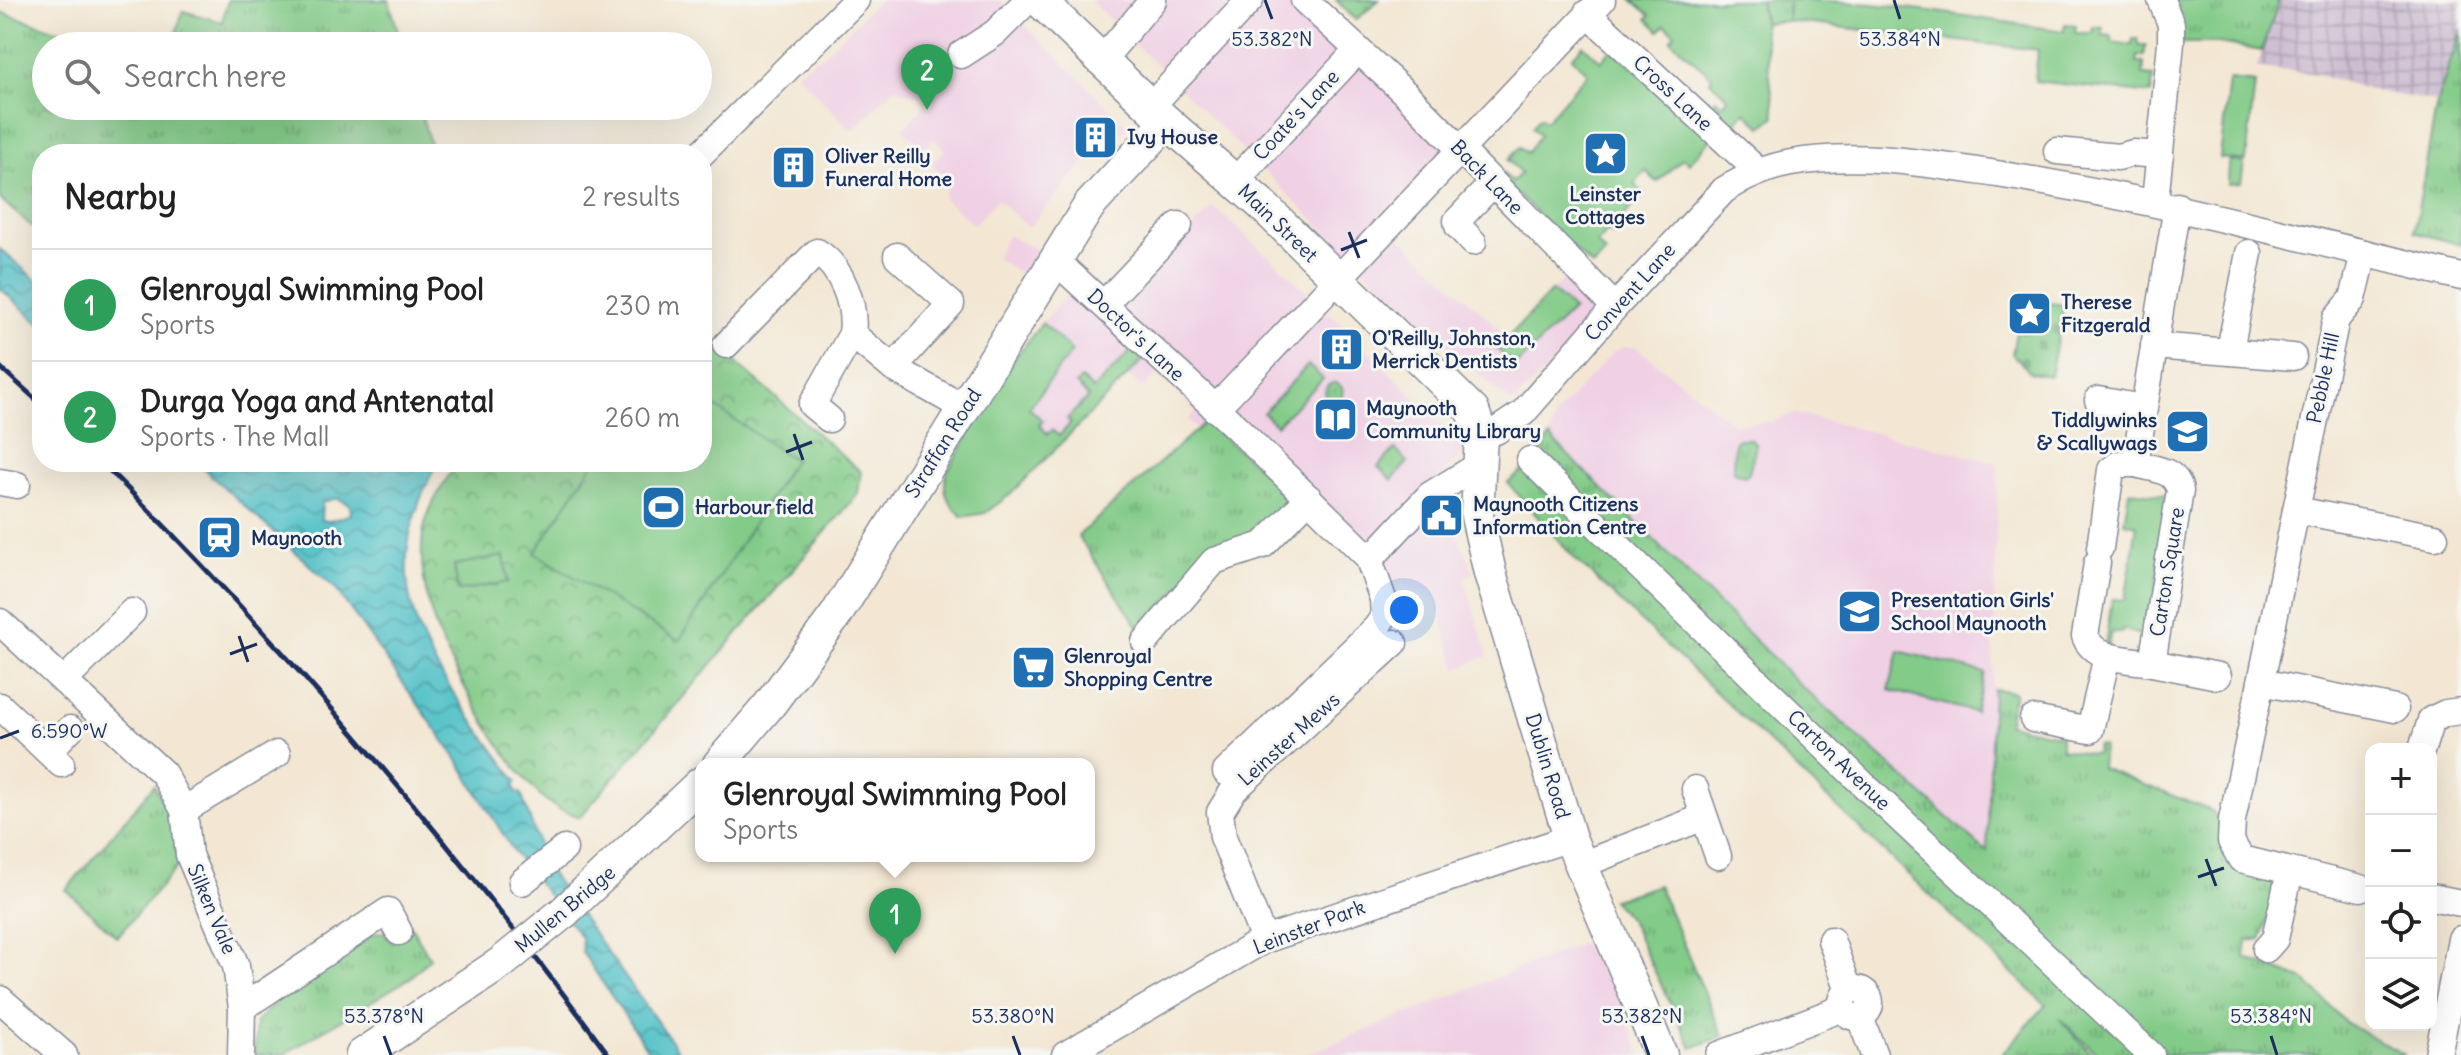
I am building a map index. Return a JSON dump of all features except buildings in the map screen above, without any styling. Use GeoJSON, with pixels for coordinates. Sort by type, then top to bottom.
{"type":"FeatureCollection","features":[{"type":"Feature","properties":{"kind":"main road","name":"Main Street"},"geometry":{"type":"LineString","coordinates":[[1039,0],[1158,114],[1235,181],[1470,407],[1480,450]]}},
{"type":"Feature","properties":{"kind":"main road","name":"Straffan Road"},"geometry":{"type":"LineString","coordinates":[[724,758],[770,704],[836,615],[1102,189],[1158,114]]}},
{"type":"Feature","properties":{"kind":"main road","name":"Dublin Road"},"geometry":{"type":"LineString","coordinates":[[1480,450],[1476,506],[1486,557],[1576,851],[1661,1055]]}},
{"type":"Feature","properties":{"kind":"main road","name":"Mullen Bridge"},"geometry":{"type":"LineString","coordinates":[[362,1055],[501,963],[587,893],[695,789]]}},
{"type":"Feature","properties":{"kind":"street"},"geometry":{"type":"LineString","coordinates":[[711,144],[856,0]]}},
{"type":"Feature","properties":{"kind":"street"},"geometry":{"type":"LineString","coordinates":[[961,55],[974,44],[990,38],[1028,0]]}},
{"type":"Feature","properties":{"kind":"street"},"geometry":{"type":"LineString","coordinates":[[1102,60],[1153,0]]}},
{"type":"Feature","properties":{"kind":"street"},"geometry":{"type":"LineString","coordinates":[[1158,114],[1250,0]]}},
{"type":"Feature","properties":{"kind":"street","name":"Back Lane"},"geometry":{"type":"LineString","coordinates":[[1304,0],[1461,149],[1615,307]]}},
{"type":"Feature","properties":{"kind":"street"},"geometry":{"type":"LineString","coordinates":[[2033,719],[2090,730],[2107,656],[2091,647],[2085,636],[2111,470],[2119,464],[2135,464],[2154,346],[2166,204],[2160,155],[2171,43],[2171,24],[2161,0]]}},
{"type":"Feature","properties":{"kind":"street","name":"Cross Lane"},"geometry":{"type":"LineString","coordinates":[[1337,282],[1594,6],[1759,172]]}},
{"type":"Feature","properties":{"kind":"street","name":"Coate's Lane"},"geometry":{"type":"LineString","coordinates":[[1235,181],[1358,50]]}},
{"type":"Feature","properties":{"kind":"street"},"geometry":{"type":"LineString","coordinates":[[2057,151],[2118,157],[2133,153],[2160,155]]}},
{"type":"Feature","properties":{"kind":"street","name":"Convent Lane"},"geometry":{"type":"LineString","coordinates":[[1480,450],[1496,431],[1523,413],[1615,307],[1724,190],[1759,172],[1789,163],[1832,159],[1941,166],[2166,204],[2461,277]]}},
{"type":"Feature","properties":{"kind":"street"},"geometry":{"type":"LineString","coordinates":[[1473,242],[1457,221],[1492,184]]}},
{"type":"Feature","properties":{"kind":"street"},"geometry":{"type":"LineString","coordinates":[[1104,304],[1179,225]]}},
{"type":"Feature","properties":{"kind":"street"},"geometry":{"type":"LineString","coordinates":[[726,345],[817,252],[831,260],[850,301],[852,334],[812,405],[829,419]]}},
{"type":"Feature","properties":{"kind":"street"},"geometry":{"type":"LineString","coordinates":[[2230,350],[2249,253]]}},
{"type":"Feature","properties":{"kind":"street","name":"Pebble Hill"},"geometry":{"type":"LineString","coordinates":[[2361,888],[2241,859],[2231,841],[2336,319],[2353,299],[2364,253]]}},
{"type":"Feature","properties":{"kind":"street"},"geometry":{"type":"LineString","coordinates":[[893,368],[951,304],[897,256]]}},
{"type":"Feature","properties":{"kind":"street","name":"Doctor's Lane"},"geometry":{"type":"LineString","coordinates":[[1056,261],[1368,557],[1383,599],[1384,616],[1376,628],[1226,772]]}},
{"type":"Feature","properties":{"kind":"street"},"geometry":{"type":"LineString","coordinates":[[1215,409],[1337,282]]}},
{"type":"Feature","properties":{"kind":"street"},"geometry":{"type":"LineString","coordinates":[[852,334],[893,368],[964,408]]}},
{"type":"Feature","properties":{"kind":"street"},"geometry":{"type":"LineString","coordinates":[[2154,346],[2293,357]]}},
{"type":"Feature","properties":{"kind":"street"},"geometry":{"type":"LineString","coordinates":[[2098,400],[2143,408]]}},
{"type":"Feature","properties":{"kind":"street"},"geometry":{"type":"LineString","coordinates":[[1368,557],[1374,555],[1430,495],[1480,450]]}},
{"type":"Feature","properties":{"kind":"street","name":"Carton Avenue"},"geometry":{"type":"LineString","coordinates":[[1530,460],[1866,787],[2151,1055]]}},
{"type":"Feature","properties":{"kind":"street","name":"Carton Square"},"geometry":{"type":"LineString","coordinates":[[2135,464],[2169,473],[2178,482],[2180,491],[2152,663]]}},
{"type":"Feature","properties":{"kind":"street"},"geometry":{"type":"LineString","coordinates":[[1145,642],[1214,561],[1263,545],[1309,498]]}},
{"type":"Feature","properties":{"kind":"street"},"geometry":{"type":"LineString","coordinates":[[2296,510],[2435,537]]}},
{"type":"Feature","properties":{"kind":"street"},"geometry":{"type":"LineString","coordinates":[[64,681],[131,612]]}},
{"type":"Feature","properties":{"kind":"street","name":"Silken Vale"},"geometry":{"type":"LineString","coordinates":[[2,628],[163,773],[184,810],[189,855],[236,966],[242,1008],[241,1055]]}},
{"type":"Feature","properties":{"kind":"street","name":"Leinster Mews"},"geometry":{"type":"LineString","coordinates":[[1264,940],[1223,837],[1222,805],[1233,791],[1394,643]]}},
{"type":"Feature","properties":{"kind":"street","name":"Carton Square"},"geometry":{"type":"LineString","coordinates":[[2107,656],[2218,676]]}},
{"type":"Feature","properties":{"kind":"street"},"geometry":{"type":"LineString","coordinates":[[2261,682],[2395,709]]}},
{"type":"Feature","properties":{"kind":"street"},"geometry":{"type":"LineString","coordinates":[[0,706],[55,758],[70,729]]}},
{"type":"Feature","properties":{"kind":"street"},"geometry":{"type":"LineString","coordinates":[[2424,743],[2431,720],[2461,711]]}},
{"type":"Feature","properties":{"kind":"street"},"geometry":{"type":"LineString","coordinates":[[184,810],[277,753]]}},
{"type":"Feature","properties":{"kind":"street"},"geometry":{"type":"LineString","coordinates":[[1695,789],[1718,856]]}},
{"type":"Feature","properties":{"kind":"street","name":"Leinster Park"},"geometry":{"type":"LineString","coordinates":[[1065,1055],[1264,940],[1704,817]]}},
{"type":"Feature","properties":{"kind":"street"},"geometry":{"type":"LineString","coordinates":[[528,878],[564,849]]}},
{"type":"Feature","properties":{"kind":"street"},"geometry":{"type":"LineString","coordinates":[[2266,949],[2275,939],[2290,871]]}},
{"type":"Feature","properties":{"kind":"street"},"geometry":{"type":"LineString","coordinates":[[2437,898],[2461,903]]}},
{"type":"Feature","properties":{"kind":"street"},"geometry":{"type":"LineString","coordinates":[[242,1008],[388,911],[399,932]]}},
{"type":"Feature","properties":{"kind":"street"},"geometry":{"type":"LineString","coordinates":[[2438,1055],[2461,939]]}},
{"type":"Feature","properties":{"kind":"street"},"geometry":{"type":"LineString","coordinates":[[1831,940],[1851,1005],[1874,1055]]}},
{"type":"Feature","properties":{"kind":"street"},"geometry":{"type":"LineString","coordinates":[[0,999],[64,1055]]}},
{"type":"Feature","properties":{"kind":"street"},"geometry":{"type":"LineString","coordinates":[[1719,1055],[1851,1005]]}},
{"type":"Feature","properties":{"kind":"shaded area"},"geometry":{"type":"Polygon","coordinates":[[[879,0],[999,0],[1128,127],[1087,160],[1028,228],[997,199],[974,225],[943,198],[947,181],[931,164],[945,150],[934,139],[924,150],[903,129],[926,104],[921,97],[894,88],[852,131],[798,75],[799,70],[823,55],[879,0]]]}},
{"type":"Feature","properties":{"kind":"shaded area"},"geometry":{"type":"Polygon","coordinates":[[[1090,0],[1294,0],[1449,150],[1395,232],[1424,260],[1508,336],[1571,271],[1612,304],[1512,404],[1364,269],[1090,0]]]}},
{"type":"Feature","properties":{"kind":"shaded area"},"geometry":{"type":"Polygon","coordinates":[[[2279,0],[2461,0],[2461,30],[2437,102],[2375,91],[2311,73],[2257,68],[2279,0]]]}},
{"type":"Feature","properties":{"kind":"shaded area"},"geometry":{"type":"Polygon","coordinates":[[[1213,207],[1295,280],[1468,449],[1437,479],[1453,533],[1457,534],[1474,572],[1464,578],[1488,656],[1457,669],[1435,597],[1388,579],[1215,409],[1198,430],[1188,420],[1196,410],[1158,373],[1143,388],[1128,375],[1011,494],[985,513],[963,517],[949,503],[944,481],[948,470],[1012,362],[1053,310],[1074,289],[1106,318],[1213,207]]]}},
{"type":"Feature","properties":{"kind":"shaded area"},"geometry":{"type":"Polygon","coordinates":[[[1008,235],[1038,251],[1025,277],[995,257],[1008,235]]]}},
{"type":"Feature","properties":{"kind":"shaded area","name":"Presentation Girls' School Maynooth"},"geometry":{"type":"Polygon","coordinates":[[[1622,347],[1636,347],[1734,424],[1770,422],[1794,413],[1998,463],[1988,852],[1802,687],[1550,437],[1556,415],[1611,354],[1622,347]]]}},
{"type":"Feature","properties":{"kind":"shaded area"},"geometry":{"type":"Polygon","coordinates":[[[1583,943],[1598,950],[1641,1055],[1305,1055],[1583,943]]]}},
{"type":"Feature","properties":{"kind":"green space"},"geometry":{"type":"Polygon","coordinates":[[[228,0],[389,0],[398,32],[176,32],[183,11],[222,22],[228,0]]]}},
{"type":"Feature","properties":{"kind":"green space"},"geometry":{"type":"Polygon","coordinates":[[[1336,0],[1379,0],[1356,20],[1336,0]]]}},
{"type":"Feature","properties":{"kind":"green space"},"geometry":{"type":"Polygon","coordinates":[[[1632,0],[1760,0],[1775,116],[1762,127],[1745,112],[1727,133],[1703,113],[1716,99],[1722,105],[1728,98],[1710,81],[1712,77],[1671,40],[1675,34],[1665,25],[1659,31],[1647,19],[1650,15],[1632,0]]]}},
{"type":"Feature","properties":{"kind":"green space"},"geometry":{"type":"Polygon","coordinates":[[[1760,0],[1789,0],[1787,21],[1765,23],[1760,0]]]}},
{"type":"Feature","properties":{"kind":"green space"},"geometry":{"type":"Polygon","coordinates":[[[1789,0],[1893,6],[2064,31],[2065,24],[2075,25],[2075,33],[2092,33],[2093,27],[2103,28],[2102,35],[2112,36],[2112,42],[2132,45],[2133,39],[2138,39],[2139,45],[2146,45],[2144,56],[2138,56],[2137,62],[2144,62],[2143,75],[2153,76],[2151,94],[2035,81],[2038,50],[1787,21],[1789,0]]]}},
{"type":"Feature","properties":{"kind":"green space"},"geometry":{"type":"Polygon","coordinates":[[[2170,0],[2279,0],[2262,51],[2219,43],[2178,43],[2170,0]]]}},
{"type":"Feature","properties":{"kind":"green space"},"geometry":{"type":"Polygon","coordinates":[[[0,12],[64,32],[32,32],[32,120],[423,120],[430,144],[32,144],[32,226],[0,199],[0,12]]]}},
{"type":"Feature","properties":{"kind":"green space"},"geometry":{"type":"Polygon","coordinates":[[[2461,30],[2461,245],[2414,232],[2437,102],[2461,30]]]}},
{"type":"Feature","properties":{"kind":"green space"},"geometry":{"type":"Polygon","coordinates":[[[1583,45],[1601,61],[1612,48],[1712,138],[1689,163],[1683,158],[1657,182],[1646,171],[1634,184],[1644,194],[1621,219],[1624,223],[1613,235],[1608,231],[1597,244],[1606,253],[1593,267],[1498,176],[1502,172],[1512,182],[1521,173],[1508,160],[1520,147],[1527,153],[1540,135],[1532,127],[1540,117],[1546,121],[1588,73],[1572,57],[1583,45]]]}},
{"type":"Feature","properties":{"kind":"green space"},"geometry":{"type":"Polygon","coordinates":[[[2229,80],[2255,83],[2246,161],[2220,158],[2229,80]]]}},
{"type":"Feature","properties":{"kind":"green space"},"geometry":{"type":"Polygon","coordinates":[[[2229,160],[2244,163],[2241,183],[2228,184],[2229,160]]]}},
{"type":"Feature","properties":{"kind":"green space"},"geometry":{"type":"Polygon","coordinates":[[[1552,291],[1573,310],[1515,366],[1497,349],[1552,291]]]}},
{"type":"Feature","properties":{"kind":"green space"},"geometry":{"type":"Polygon","coordinates":[[[2022,299],[2064,305],[2050,376],[2031,373],[2012,354],[2022,299]]]}},
{"type":"Feature","properties":{"kind":"green space"},"geometry":{"type":"Polygon","coordinates":[[[1042,323],[1072,351],[1029,408],[1043,421],[1039,425],[1048,434],[1052,430],[1059,436],[1071,423],[1067,419],[1088,397],[1076,384],[1081,379],[1093,390],[1134,348],[1144,359],[1011,494],[985,513],[963,517],[953,507],[945,490],[948,470],[1012,362],[1042,323]]]}},
{"type":"Feature","properties":{"kind":"green space"},"geometry":{"type":"Polygon","coordinates":[[[712,342],[861,472],[858,494],[580,817],[557,808],[523,776],[487,725],[443,645],[428,602],[422,564],[424,528],[433,502],[451,472],[712,472],[712,342]]]}},
{"type":"Feature","properties":{"kind":"green space"},"geometry":{"type":"Polygon","coordinates":[[[1308,365],[1323,379],[1276,425],[1263,413],[1308,365]]]}},
{"type":"Feature","properties":{"kind":"green space"},"geometry":{"type":"Polygon","coordinates":[[[1334,383],[1343,392],[1334,401],[1325,392],[1334,383]]]}},
{"type":"Feature","properties":{"kind":"green space","name":"Harbour field"},"geometry":{"type":"Polygon","coordinates":[[[712,405],[794,460],[679,641],[535,553],[588,472],[712,472],[712,405]]]}},
{"type":"Feature","properties":{"kind":"green space"},"geometry":{"type":"Polygon","coordinates":[[[1205,422],[1283,488],[1286,500],[1282,513],[1262,536],[1223,545],[1139,628],[1078,536],[1205,422]]]}},
{"type":"Feature","properties":{"kind":"green space"},"geometry":{"type":"Polygon","coordinates":[[[1550,437],[1802,687],[1987,852],[1993,689],[2015,692],[2008,724],[2061,736],[2061,749],[2095,754],[2097,745],[2103,746],[2101,768],[2212,811],[2224,835],[2223,862],[2275,875],[2279,884],[2261,939],[2247,941],[2245,958],[2305,980],[2346,1023],[2405,1055],[2098,1055],[2059,1018],[2092,1055],[2001,1055],[2046,1005],[1574,558],[1508,483],[1533,462],[1550,437]]]}},
{"type":"Feature","properties":{"kind":"green space"},"geometry":{"type":"Polygon","coordinates":[[[1738,439],[1750,439],[1756,445],[1749,473],[1744,476],[1733,471],[1734,443],[1738,439]]]}},
{"type":"Feature","properties":{"kind":"green space"},"geometry":{"type":"Polygon","coordinates":[[[1395,449],[1408,462],[1392,480],[1378,467],[1395,449]]]}},
{"type":"Feature","properties":{"kind":"green space"},"geometry":{"type":"Polygon","coordinates":[[[2129,491],[2171,496],[2147,642],[2141,641],[2142,636],[2123,629],[2122,633],[2111,632],[2108,646],[2105,645],[2112,599],[2125,600],[2137,525],[2124,522],[2129,491]]]}},
{"type":"Feature","properties":{"kind":"green space"},"geometry":{"type":"Polygon","coordinates":[[[504,556],[508,582],[458,591],[454,565],[504,556]]]}},
{"type":"Feature","properties":{"kind":"green space"},"geometry":{"type":"Polygon","coordinates":[[[1899,651],[1985,673],[1975,712],[1889,690],[1899,651]]]}},
{"type":"Feature","properties":{"kind":"green space"},"geometry":{"type":"Polygon","coordinates":[[[154,785],[170,817],[179,865],[117,937],[66,890],[154,785]]]}},
{"type":"Feature","properties":{"kind":"green space"},"geometry":{"type":"Polygon","coordinates":[[[1658,885],[1723,1036],[1692,1048],[1630,920],[1612,900],[1658,885]]]}},
{"type":"Feature","properties":{"kind":"green space"},"geometry":{"type":"Polygon","coordinates":[[[412,928],[430,958],[410,978],[283,1055],[254,1055],[256,1022],[287,991],[373,934],[382,932],[392,942],[412,928]]]}},
{"type":"Feature","properties":{"kind":"water"},"geometry":{"type":"Polygon","coordinates":[[[0,249],[32,276],[32,317],[0,288],[0,249]]]}},
{"type":"Feature","properties":{"kind":"water"},"geometry":{"type":"Polygon","coordinates":[[[207,472],[434,472],[416,511],[407,554],[409,595],[420,632],[438,669],[517,782],[514,785],[517,793],[521,793],[547,868],[681,1055],[651,1055],[582,952],[581,937],[515,854],[457,759],[335,588],[207,472]],[[337,498],[322,502],[321,520],[330,521],[351,514],[350,505],[337,498]]]}},
{"type":"Feature","properties":{"kind":"railway"},"geometry":{"type":"LineString","coordinates":[[0,367],[32,396]]}},
{"type":"Feature","properties":{"kind":"railway"},"geometry":{"type":"LineString","coordinates":[[111,472],[237,603],[366,748],[490,899],[609,1055]]}},
{"type":"Feature","properties":{"kind":"place","name":"Durga Yoga and Antenatal"},"geometry":{"type":"Point","coordinates":[927,110]}},
{"type":"Feature","properties":{"kind":"place","name":"Ivy House"},"geometry":{"type":"Point","coordinates":[1096,137]}},
{"type":"Feature","properties":{"kind":"place","name":"Leinster Cottages"},"geometry":{"type":"Point","coordinates":[1605,154]}},
{"type":"Feature","properties":{"kind":"place","name":"Oliver Reilly Funeral Home"},"geometry":{"type":"Point","coordinates":[794,168]}},
{"type":"Feature","properties":{"kind":"place","name":"Therese Fitzgerald"},"geometry":{"type":"Point","coordinates":[2030,313]}},
{"type":"Feature","properties":{"kind":"place","name":"O'Reilly, Johnston, Merrick Dentists"},"geometry":{"type":"Point","coordinates":[1341,349]}},
{"type":"Feature","properties":{"kind":"place","name":"Maynooth Community Library"},"geometry":{"type":"Point","coordinates":[1335,419]}},
{"type":"Feature","properties":{"kind":"place","name":"Tiddlywinks & Scallywags"},"geometry":{"type":"Point","coordinates":[2188,432]}},
{"type":"Feature","properties":{"kind":"place","name":"Harbour field"},"geometry":{"type":"Point","coordinates":[664,507]}},
{"type":"Feature","properties":{"kind":"place","name":"Maynooth Citizens Information Centre"},"geometry":{"type":"Point","coordinates":[1442,516]}},
{"type":"Feature","properties":{"kind":"place","name":"Maynooth"},"geometry":{"type":"Point","coordinates":[220,538]}},
{"type":"Feature","properties":{"kind":"place","name":"Presentation Girls' School Maynooth"},"geometry":{"type":"Point","coordinates":[1860,611]}},
{"type":"Feature","properties":{"kind":"place","name":"Glenroyal Shopping Centre"},"geometry":{"type":"Point","coordinates":[1033,667]}},
{"type":"Feature","properties":{"kind":"place","name":"Glenroyal Swimming Pool"},"geometry":{"type":"Point","coordinates":[895,954]}}]}
